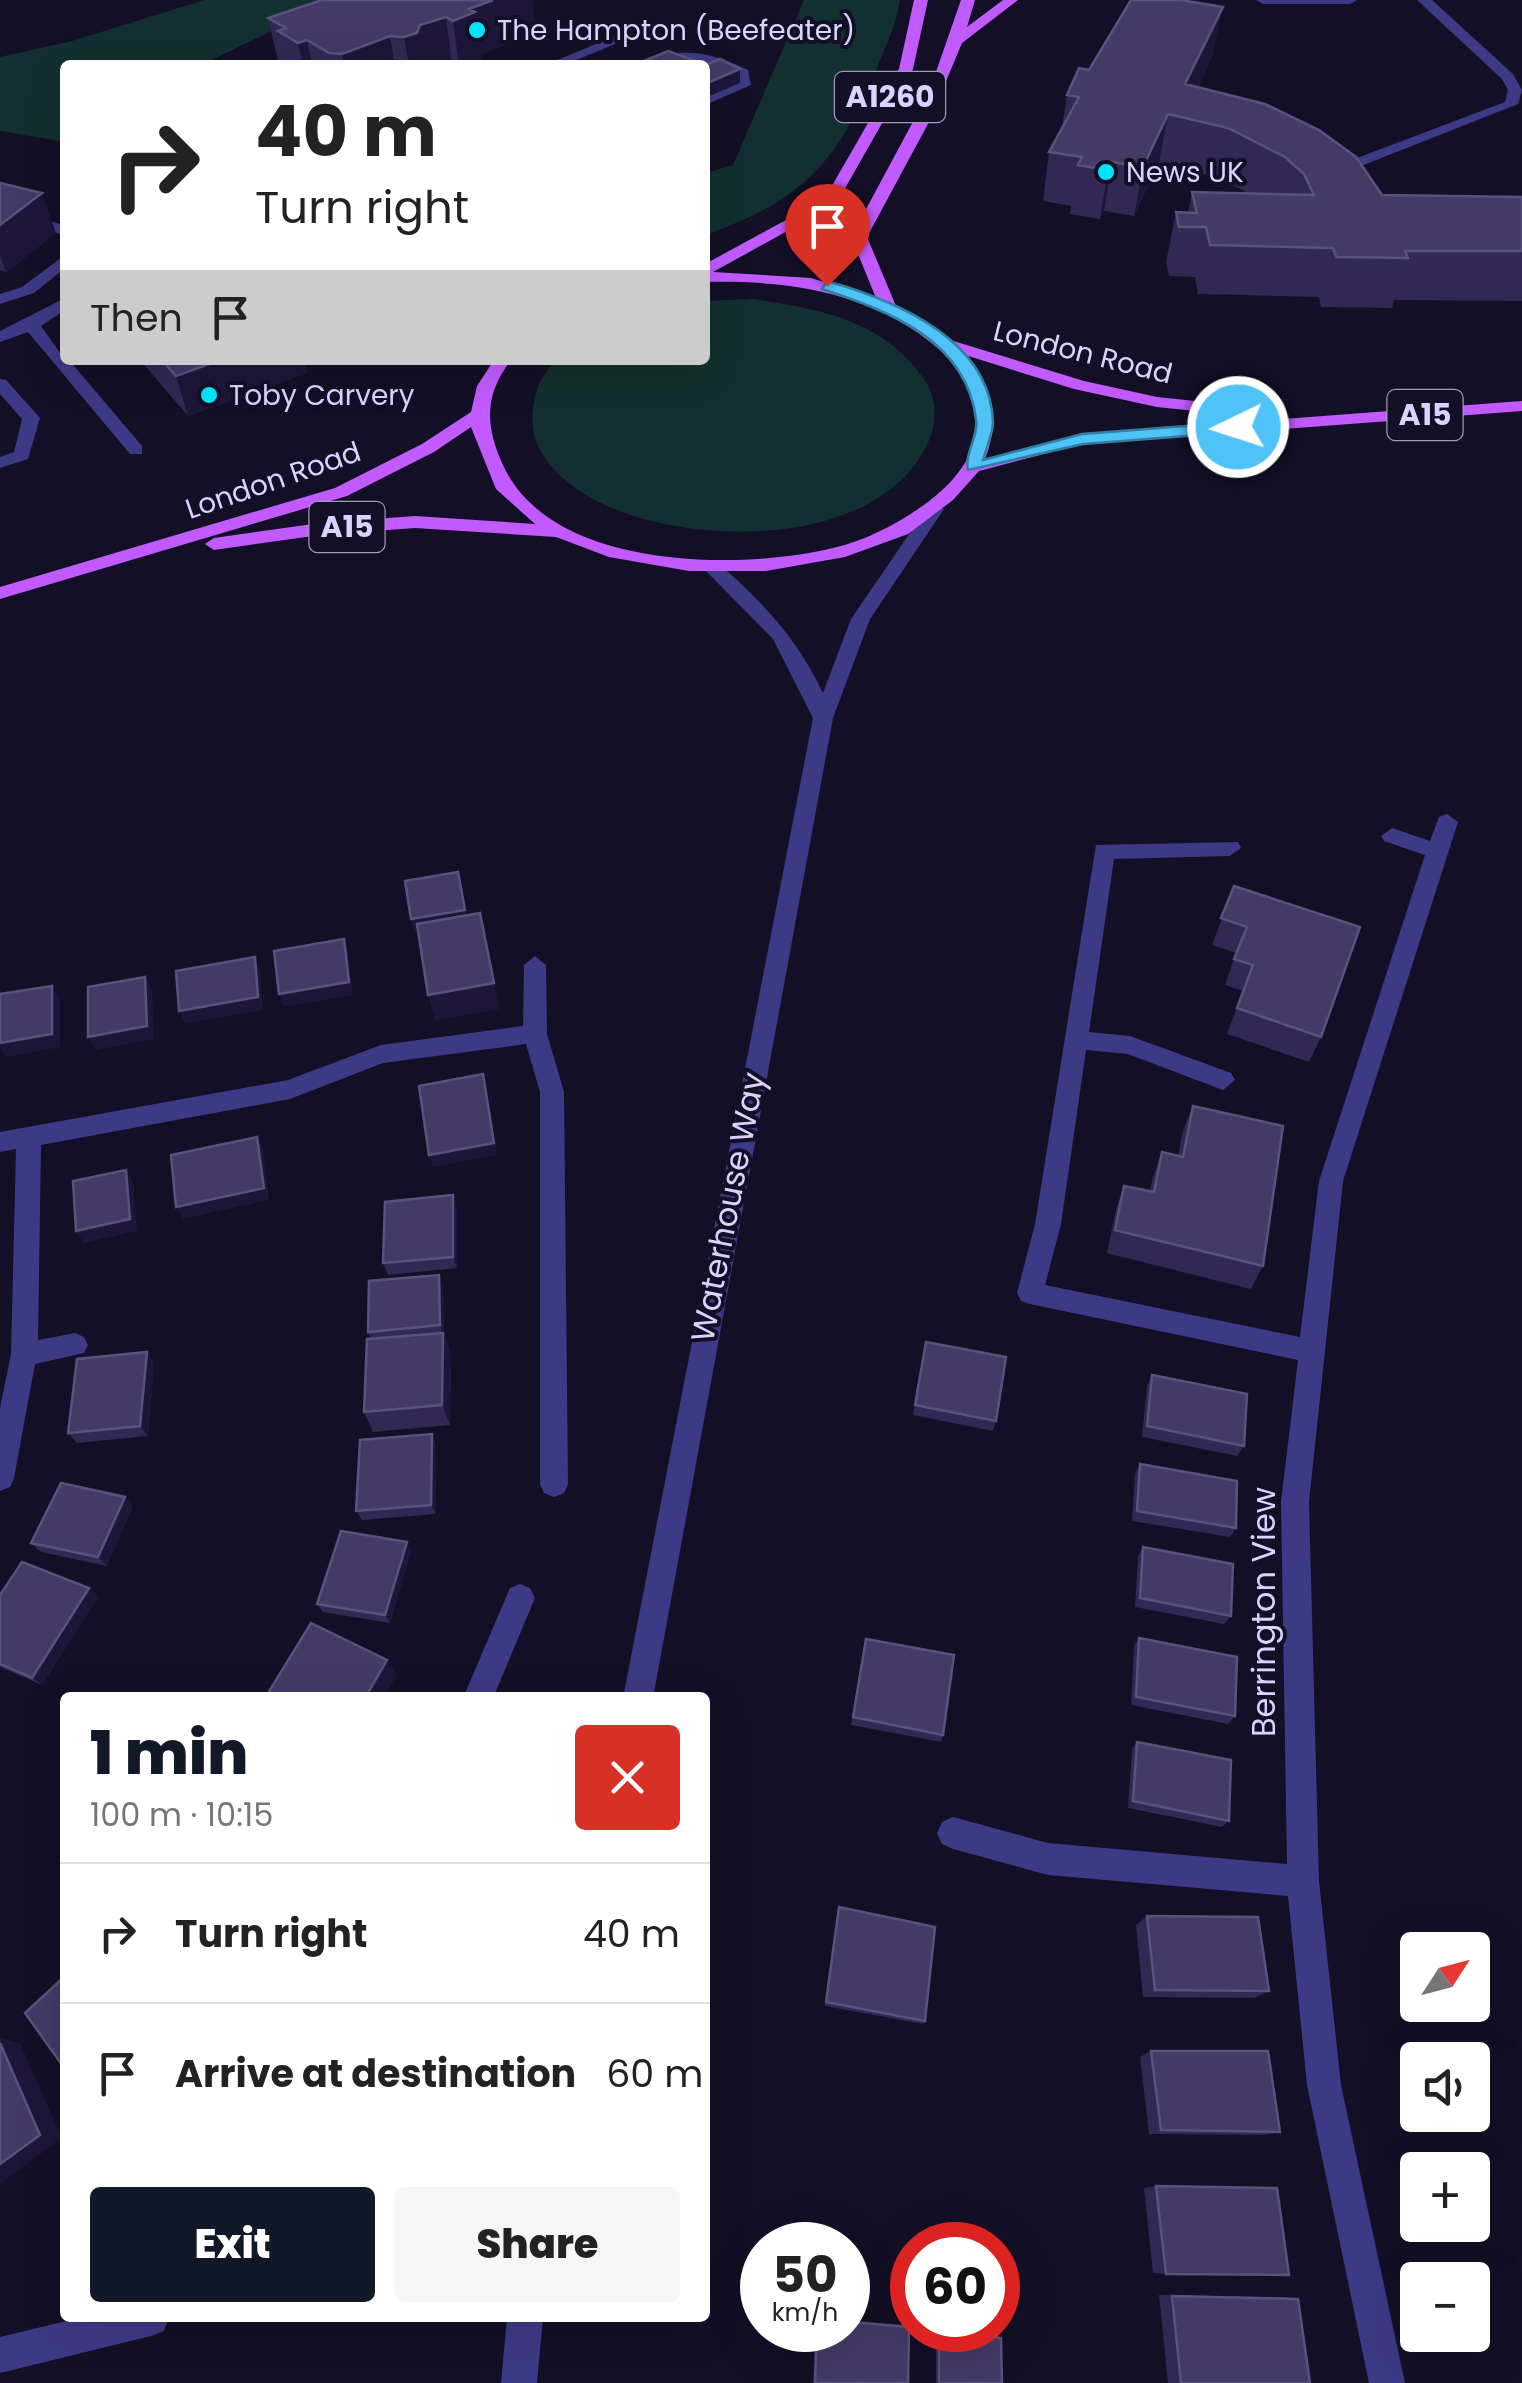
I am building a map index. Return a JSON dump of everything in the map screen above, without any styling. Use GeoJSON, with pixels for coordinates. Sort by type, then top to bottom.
{"type":"FeatureCollection","features":[{"type":"Feature","properties":{"kind":"main road","name":"A1260"},"geometry":{"type":"LineString","coordinates":[[710,267],[804,216],[839,186],[906,69],[921,0]]}},
{"type":"Feature","properties":{"kind":"main road","name":"A1260"},"geometry":{"type":"LineString","coordinates":[[888,306],[858,238],[931,107],[958,40],[968,0]]}},
{"type":"Feature","properties":{"kind":"main road"},"geometry":{"type":"LineString","coordinates":[[958,40],[1010,0]]}},
{"type":"Feature","properties":{"kind":"main road"},"geometry":{"type":"LineString","coordinates":[[496,365],[477,416],[484,458],[512,498],[560,532],[631,558],[713,569],[798,564],[875,543],[935,509],[973,467],[985,424],[976,382],[947,344],[888,306],[827,286],[759,276],[710,278]]}},
{"type":"Feature","properties":{"kind":"main road","name":"London Road"},"geometry":{"type":"LineString","coordinates":[[947,344],[1080,385],[1157,402],[1327,420]]}},
{"type":"Feature","properties":{"kind":"main road","name":"London Road"},"geometry":{"type":"LineString","coordinates":[[973,467],[1082,439],[1522,406]]}},
{"type":"Feature","properties":{"kind":"main road","name":"London Road"},"geometry":{"type":"LineString","coordinates":[[0,592],[135,556],[340,492],[428,448],[477,416]]}},
{"type":"Feature","properties":{"kind":"main road","name":"London Road"},"geometry":{"type":"LineString","coordinates":[[135,556],[320,528],[416,522],[560,532]]}},
{"type":"Feature","properties":{"kind":"street"},"geometry":{"type":"LineString","coordinates":[[1262,0],[1350,0]]}},
{"type":"Feature","properties":{"kind":"street"},"geometry":{"type":"LineString","coordinates":[[1341,169],[1511,104],[1515,90],[1500,69],[1424,0]]}},
{"type":"Feature","properties":{"kind":"street"},"geometry":{"type":"LineString","coordinates":[[565,60],[628,36]]}},
{"type":"Feature","properties":{"kind":"street"},"geometry":{"type":"LineString","coordinates":[[665,60],[680,54],[707,55],[743,73],[744,84],[710,99]]}},
{"type":"Feature","properties":{"kind":"street"},"geometry":{"type":"LineString","coordinates":[[1500,69],[1522,66]]}},
{"type":"Feature","properties":{"kind":"street"},"geometry":{"type":"LineString","coordinates":[[0,214],[60,229]]}},
{"type":"Feature","properties":{"kind":"street"},"geometry":{"type":"LineString","coordinates":[[0,298],[28,290],[60,264]]}},
{"type":"Feature","properties":{"kind":"street"},"geometry":{"type":"LineString","coordinates":[[0,337],[31,325],[60,305]]}},
{"type":"Feature","properties":{"kind":"street"},"geometry":{"type":"LineString","coordinates":[[31,325],[58,348]]}},
{"type":"Feature","properties":{"kind":"street"},"geometry":{"type":"LineString","coordinates":[[71,365],[136,450]]}},
{"type":"Feature","properties":{"kind":"street"},"geometry":{"type":"LineString","coordinates":[[0,384],[31,418],[22,455],[0,463]]}},
{"type":"Feature","properties":{"kind":"street","name":"Waterhouse Way"},"geometry":{"type":"LineString","coordinates":[[639,1692],[822,718],[861,619],[935,509]]}},
{"type":"Feature","properties":{"kind":"street"},"geometry":{"type":"LineString","coordinates":[[713,569],[777,625],[800,660],[822,718]]}},
{"type":"Feature","properties":{"kind":"street","name":"Berrington View"},"geometry":{"type":"LineString","coordinates":[[1387,2383],[1324,2085],[1304,1881],[1295,1502],[1331,1182],[1447,822]]}},
{"type":"Feature","properties":{"kind":"street"},"geometry":{"type":"LineString","coordinates":[[1392,836],[1438,851]]}},
{"type":"Feature","properties":{"kind":"street"},"geometry":{"type":"LineString","coordinates":[[1230,848],[1104,851],[1048,1224],[1030,1293],[1312,1351]]}},
{"type":"Feature","properties":{"kind":"street"},"geometry":{"type":"LineString","coordinates":[[535,965],[535,1034],[552,1092],[554,1484]]}},
{"type":"Feature","properties":{"kind":"street"},"geometry":{"type":"LineString","coordinates":[[0,1142],[290,1089],[381,1054],[535,1034]]}},
{"type":"Feature","properties":{"kind":"street"},"geometry":{"type":"LineString","coordinates":[[1076,1040],[1130,1045],[1222,1080]]}},
{"type":"Feature","properties":{"kind":"street"},"geometry":{"type":"LineString","coordinates":[[0,1478],[24,1354],[29,1137]]}},
{"type":"Feature","properties":{"kind":"street"},"geometry":{"type":"LineString","coordinates":[[24,1354],[75,1345]]}},
{"type":"Feature","properties":{"kind":"street"},"geometry":{"type":"LineString","coordinates":[[481,1692],[520,1598]]}},
{"type":"Feature","properties":{"kind":"street"},"geometry":{"type":"LineString","coordinates":[[953,1833],[1048,1859],[1304,1881]]}},
{"type":"Feature","properties":{"kind":"street"},"geometry":{"type":"LineString","coordinates":[[0,2355],[135,2322]]}},
{"type":"Feature","properties":{"kind":"street"},"geometry":{"type":"LineString","coordinates":[[519,2383],[525,2322]]}},
{"type":"Feature","properties":{"kind":"green space"},"geometry":{"type":"Polygon","coordinates":[[[204,0],[336,0],[211,60],[60,60],[60,141],[0,131],[0,57],[72,41],[204,0]]]}},
{"type":"Feature","properties":{"kind":"green space"},"geometry":{"type":"Polygon","coordinates":[[[804,0],[900,0],[890,37],[860,104],[829,156],[811,176],[766,209],[710,233],[710,172],[733,165],[804,0]]]}},
{"type":"Feature","properties":{"kind":"green space"},"geometry":{"type":"Polygon","coordinates":[[[752,299],[825,313],[869,330],[908,359],[929,387],[935,414],[925,449],[898,483],[860,508],[814,524],[765,531],[713,531],[664,524],[618,511],[565,479],[539,447],[533,428],[537,391],[550,367],[710,365],[710,301],[752,299]]]}},
{"type":"Feature","properties":{"kind":"building"},"geometry":{"type":"Polygon","coordinates":[[[322,0],[493,0],[469,9],[475,12],[453,21],[446,17],[420,25],[417,33],[390,36],[342,54],[329,53],[307,40],[298,43],[278,31],[286,28],[268,18],[322,0]]]}},
{"type":"Feature","properties":{"kind":"building"},"geometry":{"type":"Polygon","coordinates":[[[1131,0],[1181,0],[1223,7],[1185,84],[1265,104],[1319,130],[1356,157],[1382,195],[1522,197],[1522,251],[1405,251],[1408,258],[1336,257],[1333,248],[1210,245],[1206,227],[1179,227],[1176,212],[1197,213],[1192,192],[1314,195],[1304,174],[1285,157],[1228,128],[1168,114],[1143,167],[1112,162],[1108,170],[1078,165],[1082,157],[1049,152],[1079,97],[1067,95],[1079,68],[1089,70],[1131,0]]]}},
{"type":"Feature","properties":{"kind":"building"},"geometry":{"type":"Polygon","coordinates":[[[668,51],[692,60],[646,60],[668,51]]]}},
{"type":"Feature","properties":{"kind":"building"},"geometry":{"type":"Polygon","coordinates":[[[720,59],[740,69],[710,82],[710,63],[720,59]]]}},
{"type":"Feature","properties":{"kind":"building"},"geometry":{"type":"Polygon","coordinates":[[[0,183],[42,193],[0,225],[0,183]]]}},
{"type":"Feature","properties":{"kind":"building"},"geometry":{"type":"Polygon","coordinates":[[[166,365],[206,365],[176,376],[166,365]]]}},
{"type":"Feature","properties":{"kind":"building"},"geometry":{"type":"Polygon","coordinates":[[[458,872],[465,910],[411,919],[405,881],[458,872]]]}},
{"type":"Feature","properties":{"kind":"building"},"geometry":{"type":"Polygon","coordinates":[[[1234,886],[1360,927],[1321,1037],[1237,1008],[1253,965],[1234,959],[1247,927],[1221,918],[1234,886]]]}},
{"type":"Feature","properties":{"kind":"building"},"geometry":{"type":"Polygon","coordinates":[[[480,913],[494,983],[428,995],[417,924],[480,913]]]}},
{"type":"Feature","properties":{"kind":"building"},"geometry":{"type":"Polygon","coordinates":[[[344,939],[349,982],[279,994],[274,951],[344,939]]]}},
{"type":"Feature","properties":{"kind":"building"},"geometry":{"type":"Polygon","coordinates":[[[255,957],[258,997],[179,1011],[176,971],[255,957]]]}},
{"type":"Feature","properties":{"kind":"building"},"geometry":{"type":"Polygon","coordinates":[[[145,977],[147,1026],[88,1037],[88,987],[145,977]]]}},
{"type":"Feature","properties":{"kind":"building"},"geometry":{"type":"Polygon","coordinates":[[[52,986],[52,1034],[0,1043],[0,994],[52,986]]]}},
{"type":"Feature","properties":{"kind":"building"},"geometry":{"type":"Polygon","coordinates":[[[483,1074],[494,1143],[429,1155],[419,1086],[483,1074]]]}},
{"type":"Feature","properties":{"kind":"building"},"geometry":{"type":"Polygon","coordinates":[[[1193,1106],[1283,1126],[1263,1266],[1115,1230],[1124,1186],[1154,1192],[1162,1152],[1183,1157],[1193,1106]]]}},
{"type":"Feature","properties":{"kind":"building"},"geometry":{"type":"Polygon","coordinates":[[[257,1137],[264,1188],[176,1207],[171,1155],[257,1137]]]}},
{"type":"Feature","properties":{"kind":"building"},"geometry":{"type":"Polygon","coordinates":[[[126,1170],[130,1219],[76,1231],[73,1181],[126,1170]]]}},
{"type":"Feature","properties":{"kind":"building"},"geometry":{"type":"Polygon","coordinates":[[[453,1195],[453,1257],[383,1263],[385,1202],[453,1195]]]}},
{"type":"Feature","properties":{"kind":"building"},"geometry":{"type":"Polygon","coordinates":[[[439,1275],[440,1325],[368,1332],[369,1281],[439,1275]]]}},
{"type":"Feature","properties":{"kind":"building"},"geometry":{"type":"Polygon","coordinates":[[[443,1333],[442,1405],[364,1412],[367,1339],[443,1333]]]}},
{"type":"Feature","properties":{"kind":"building"},"geometry":{"type":"Polygon","coordinates":[[[926,1342],[1006,1357],[996,1421],[915,1405],[926,1342]]]}},
{"type":"Feature","properties":{"kind":"building"},"geometry":{"type":"Polygon","coordinates":[[[147,1352],[140,1426],[68,1433],[77,1359],[147,1352]]]}},
{"type":"Feature","properties":{"kind":"building"},"geometry":{"type":"Polygon","coordinates":[[[1152,1375],[1247,1394],[1244,1446],[1147,1426],[1152,1375]]]}},
{"type":"Feature","properties":{"kind":"building"},"geometry":{"type":"Polygon","coordinates":[[[432,1434],[431,1505],[356,1511],[360,1440],[432,1434]]]}},
{"type":"Feature","properties":{"kind":"building"},"geometry":{"type":"Polygon","coordinates":[[[1140,1464],[1237,1481],[1236,1528],[1137,1511],[1140,1464]]]}},
{"type":"Feature","properties":{"kind":"building"},"geometry":{"type":"Polygon","coordinates":[[[61,1483],[125,1497],[98,1557],[31,1543],[61,1483]]]}},
{"type":"Feature","properties":{"kind":"building"},"geometry":{"type":"Polygon","coordinates":[[[341,1531],[407,1542],[385,1615],[317,1604],[341,1531]]]}},
{"type":"Feature","properties":{"kind":"building"},"geometry":{"type":"Polygon","coordinates":[[[1143,1547],[1233,1564],[1231,1616],[1140,1598],[1143,1547]]]}},
{"type":"Feature","properties":{"kind":"building"},"geometry":{"type":"Polygon","coordinates":[[[22,1562],[89,1588],[32,1678],[0,1664],[0,1595],[22,1562]]]}},
{"type":"Feature","properties":{"kind":"building"},"geometry":{"type":"Polygon","coordinates":[[[311,1623],[387,1660],[368,1692],[269,1692],[311,1623]]]}},
{"type":"Feature","properties":{"kind":"building"},"geometry":{"type":"Polygon","coordinates":[[[1139,1638],[1237,1657],[1235,1716],[1136,1697],[1139,1638]]]}},
{"type":"Feature","properties":{"kind":"building"},"geometry":{"type":"Polygon","coordinates":[[[866,1639],[954,1655],[943,1735],[853,1717],[866,1639]]]}},
{"type":"Feature","properties":{"kind":"building"},"geometry":{"type":"Polygon","coordinates":[[[1137,1742],[1231,1760],[1229,1821],[1133,1801],[1137,1742]]]}},
{"type":"Feature","properties":{"kind":"building"},"geometry":{"type":"Polygon","coordinates":[[[839,1907],[935,1927],[925,2021],[826,2002],[839,1907]]]}},
{"type":"Feature","properties":{"kind":"building"},"geometry":{"type":"Polygon","coordinates":[[[1147,1916],[1258,1917],[1269,1991],[1155,1990],[1147,1916]]]}},
{"type":"Feature","properties":{"kind":"building"},"geometry":{"type":"Polygon","coordinates":[[[60,1981],[60,2062],[25,2013],[60,1981]]]}},
{"type":"Feature","properties":{"kind":"building"},"geometry":{"type":"Polygon","coordinates":[[[0,2043],[40,2135],[0,2164],[0,2043]]]}},
{"type":"Feature","properties":{"kind":"building"},"geometry":{"type":"Polygon","coordinates":[[[1151,2051],[1268,2051],[1280,2132],[1161,2130],[1151,2051]]]}},
{"type":"Feature","properties":{"kind":"building"},"geometry":{"type":"Polygon","coordinates":[[[1156,2186],[1277,2188],[1289,2275],[1166,2274],[1156,2186]]]}},
{"type":"Feature","properties":{"kind":"building"},"geometry":{"type":"Polygon","coordinates":[[[1172,2296],[1298,2299],[1310,2383],[1181,2383],[1172,2296]]]}},
{"type":"Feature","properties":{"kind":"building"},"geometry":{"type":"Polygon","coordinates":[[[870,2324],[890,2325],[890,2352],[909,2352],[908,2383],[815,2383],[816,2352],[870,2352],[870,2324]]]}},
{"type":"Feature","properties":{"kind":"building"},"geometry":{"type":"Polygon","coordinates":[[[939,2352],[1001,2352],[1002,2383],[939,2383],[939,2352]]]}},
{"type":"Feature","properties":{"kind":"place","name":"The Hampton (Beefeater)"},"geometry":{"type":"Point","coordinates":[477,30]}},
{"type":"Feature","properties":{"kind":"place","name":"News UK"},"geometry":{"type":"Point","coordinates":[1106,172]}},
{"type":"Feature","properties":{"kind":"place","name":"Toby Carvery"},"geometry":{"type":"Point","coordinates":[209,395]}},
{"type":"Feature","properties":{"kind":"route"},"geometry":{"type":"LineString","coordinates":[[827,286],[888,306],[920,323],[947,344],[976,382],[985,424],[973,467],[1082,439],[1238,427]]}}]}
